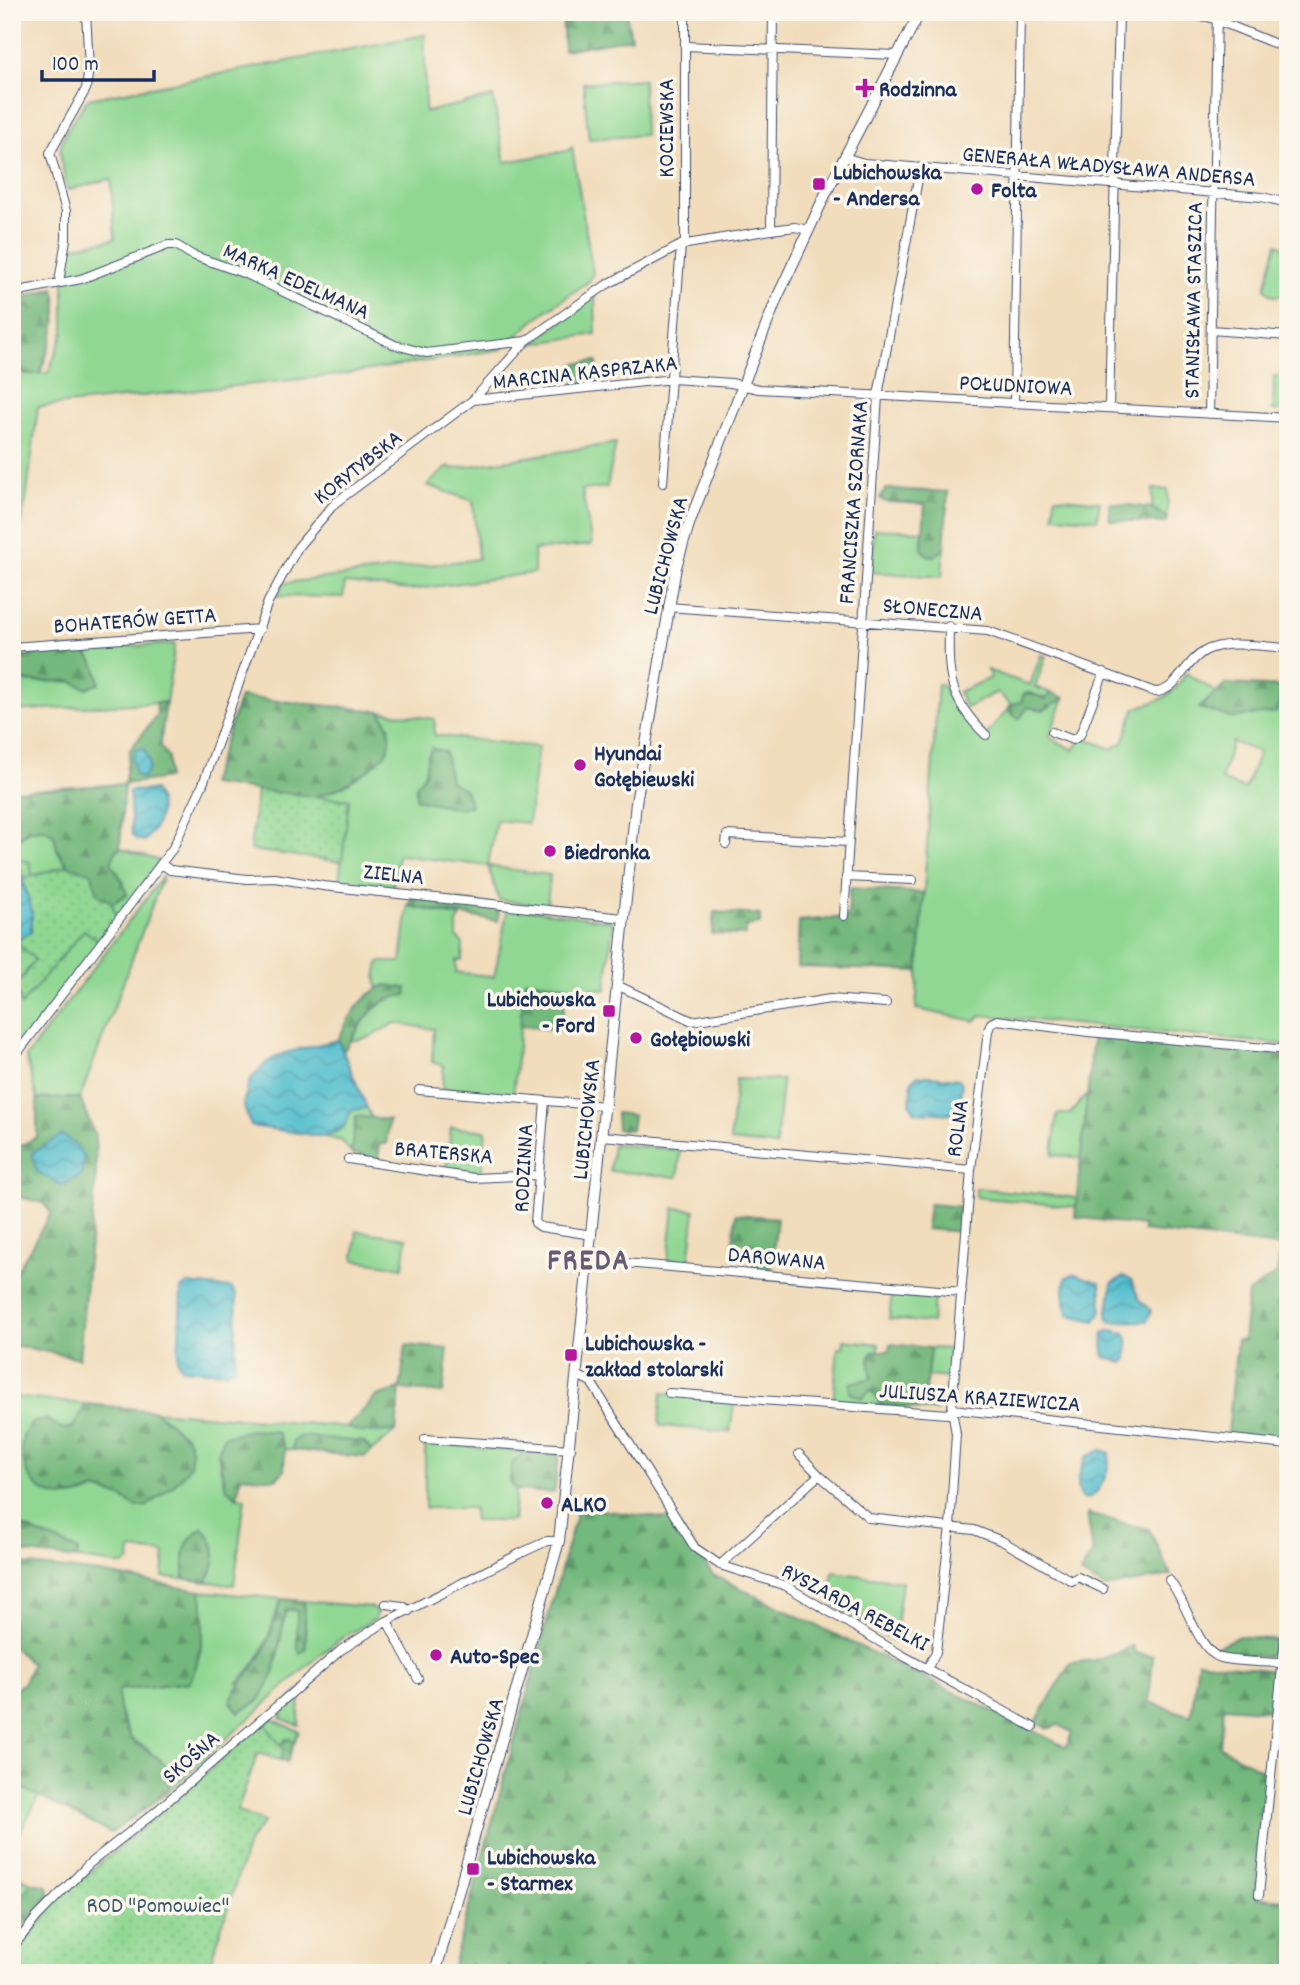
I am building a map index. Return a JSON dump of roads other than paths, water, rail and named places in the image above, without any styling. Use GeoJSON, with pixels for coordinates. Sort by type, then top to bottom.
{"type":"FeatureCollection","features":[{"type":"Feature","properties":{"kind":"street"},"geometry":{"type":"LineString","coordinates":[[59,282],[66,239],[66,211],[50,153],[86,89],[89,68],[86,12]]}},
{"type":"Feature","properties":{"kind":"street","name":"KOCIEWSKA"},"geometry":{"type":"LineString","coordinates":[[663,483],[683,245],[685,12]]}},
{"type":"Feature","properties":{"kind":"street"},"geometry":{"type":"LineString","coordinates":[[771,230],[773,12]]}},
{"type":"Feature","properties":{"kind":"street","name":"LUBICHOWSKA"},"geometry":{"type":"LineString","coordinates":[[435,1973],[559,1541],[579,1376],[636,803],[668,607],[690,521],[742,387],[808,230],[920,12]]}},
{"type":"Feature","properties":{"kind":"street"},"geometry":{"type":"LineString","coordinates":[[1014,404],[1020,12]]}},
{"type":"Feature","properties":{"kind":"street"},"geometry":{"type":"LineString","coordinates":[[1110,408],[1119,12],[1217,16],[1288,48]]}},
{"type":"Feature","properties":{"kind":"street","name":"STANISŁAWA STASZICA"},"geometry":{"type":"LineString","coordinates":[[1209,414],[1217,16]]}},
{"type":"Feature","properties":{"kind":"street"},"geometry":{"type":"LineString","coordinates":[[685,46],[897,55]]}},
{"type":"Feature","properties":{"kind":"street","name":"GENERAŁA WŁADYSŁAWA ANDERSA"},"geometry":{"type":"LineString","coordinates":[[844,157],[864,163],[1214,193],[1288,203]]}},
{"type":"Feature","properties":{"kind":"street","name":"FRANCISZKA SZORNAKA"},"geometry":{"type":"LineString","coordinates":[[844,916],[878,396],[920,168]]}},
{"type":"Feature","properties":{"kind":"street","name":"KORYTYBSKA"},"geometry":{"type":"LineString","coordinates":[[12,1060],[163,865],[204,785],[282,573],[335,503],[473,400],[526,341],[606,285],[683,245],[795,227],[808,230]]}},
{"type":"Feature","properties":{"kind":"street","name":"MARKA EDELMANA"},"geometry":{"type":"LineString","coordinates":[[12,296],[59,282],[81,279],[176,245],[192,255],[246,274],[395,345],[426,353],[526,341]]}},
{"type":"Feature","properties":{"kind":"street"},"geometry":{"type":"LineString","coordinates":[[1211,330],[1288,336]]}},
{"type":"Feature","properties":{"kind":"street","name":"MARCINA KASPRZAKA"},"geometry":{"type":"LineString","coordinates":[[473,400],[673,379],[731,383],[742,387]]}},
{"type":"Feature","properties":{"kind":"street","name":"POŁUDNIOWA"},"geometry":{"type":"LineString","coordinates":[[742,387],[1288,418]]}},
{"type":"Feature","properties":{"kind":"street","name":"SŁONECZNA"},"geometry":{"type":"LineString","coordinates":[[668,607],[988,631],[1161,692],[1169,688],[1194,657],[1207,650],[1236,645],[1288,648]]}},
{"type":"Feature","properties":{"kind":"street"},"geometry":{"type":"LineString","coordinates":[[949,626],[950,683],[965,713],[986,735]]}},
{"type":"Feature","properties":{"kind":"street","name":"BOHATERÓW GETTA"},"geometry":{"type":"LineString","coordinates":[[12,647],[260,629]]}},
{"type":"Feature","properties":{"kind":"street"},"geometry":{"type":"LineString","coordinates":[[1052,732],[1073,740],[1080,735],[1104,673]]}},
{"type":"Feature","properties":{"kind":"street"},"geometry":{"type":"LineString","coordinates":[[726,844],[727,835],[848,842]]}},
{"type":"Feature","properties":{"kind":"street","name":"ZIELNA"},"geometry":{"type":"LineString","coordinates":[[163,865],[170,870],[247,879],[275,878],[323,886],[623,918]]}},
{"type":"Feature","properties":{"kind":"street"},"geometry":{"type":"LineString","coordinates":[[846,877],[913,880]]}},
{"type":"Feature","properties":{"kind":"street"},"geometry":{"type":"LineString","coordinates":[[617,985],[692,1021],[831,999],[886,1003]]}},
{"type":"Feature","properties":{"kind":"street","name":"ROLNA"},"geometry":{"type":"LineString","coordinates":[[603,1136],[971,1170],[988,1031],[991,1023],[997,1020],[1088,1032],[1288,1050]]}},
{"type":"Feature","properties":{"kind":"street"},"geometry":{"type":"LineString","coordinates":[[419,1090],[606,1106]]}},
{"type":"Feature","properties":{"kind":"street","name":"RODZINNA"},"geometry":{"type":"LineString","coordinates":[[545,1101],[535,1223],[541,1227],[592,1235]]}},
{"type":"Feature","properties":{"kind":"street","name":"BRATERSKA"},"geometry":{"type":"LineString","coordinates":[[348,1159],[474,1178],[537,1175]]}},
{"type":"Feature","properties":{"kind":"street"},"geometry":{"type":"LineString","coordinates":[[928,1667],[936,1652],[950,1527],[956,1434],[952,1409],[971,1170]]}},
{"type":"Feature","properties":{"kind":"street","name":"DAROWANA"},"geometry":{"type":"LineString","coordinates":[[590,1260],[962,1292]]}},
{"type":"Feature","properties":{"kind":"street","name":"RYSZARDA REBELKI"},"geometry":{"type":"LineString","coordinates":[[579,1376],[591,1382],[695,1548],[720,1565],[786,1586],[900,1654],[1033,1727]]}},
{"type":"Feature","properties":{"kind":"street","name":"JULIUSZA KRAZIEWICZA"},"geometry":{"type":"LineString","coordinates":[[669,1393],[948,1414],[952,1409],[1288,1445]]}},
{"type":"Feature","properties":{"kind":"street"},"geometry":{"type":"LineString","coordinates":[[425,1439],[571,1449]]}},
{"type":"Feature","properties":{"kind":"street"},"geometry":{"type":"LineString","coordinates":[[799,1454],[869,1518],[974,1530],[1002,1541],[1072,1581],[1077,1577],[1103,1590]]}},
{"type":"Feature","properties":{"kind":"street"},"geometry":{"type":"LineString","coordinates":[[720,1565],[819,1475]]}},
{"type":"Feature","properties":{"kind":"street","name":"SKOŚNA"},"geometry":{"type":"LineString","coordinates":[[12,1948],[37,1917],[90,1863],[154,1813],[341,1650],[387,1622],[547,1541],[559,1541]]}},
{"type":"Feature","properties":{"kind":"street"},"geometry":{"type":"LineString","coordinates":[[1169,1580],[1178,1590],[1207,1649],[1218,1657],[1282,1664]]}},
{"type":"Feature","properties":{"kind":"street"},"geometry":{"type":"LineString","coordinates":[[386,1604],[402,1606],[410,1611]]}},
{"type":"Feature","properties":{"kind":"street"},"geometry":{"type":"LineString","coordinates":[[1259,1895],[1288,1608]]}},
{"type":"Feature","properties":{"kind":"street"},"geometry":{"type":"LineString","coordinates":[[387,1622],[418,1679]]}},
{"type":"Feature","properties":{"kind":"water"},"geometry":{"type":"Polygon","coordinates":[[[136,749],[144,749],[149,760],[148,771],[143,778],[135,775],[132,760],[136,749]]]}},
{"type":"Feature","properties":{"kind":"water"},"geometry":{"type":"Polygon","coordinates":[[[154,790],[160,810],[157,823],[144,841],[136,839],[132,834],[129,791],[154,790]]]}},
{"type":"Feature","properties":{"kind":"water"},"geometry":{"type":"Polygon","coordinates":[[[12,867],[19,867],[32,913],[31,932],[12,943],[12,867]]]}},
{"type":"Feature","properties":{"kind":"water"},"geometry":{"type":"Polygon","coordinates":[[[338,1040],[367,1108],[352,1110],[343,1128],[325,1137],[251,1126],[243,1104],[250,1080],[267,1062],[284,1053],[338,1040]]]}},
{"type":"Feature","properties":{"kind":"water"},"geometry":{"type":"Polygon","coordinates":[[[918,1075],[959,1079],[962,1083],[959,1111],[954,1114],[915,1112],[910,1103],[912,1080],[918,1075]]]}},
{"type":"Feature","properties":{"kind":"water"},"geometry":{"type":"Polygon","coordinates":[[[62,1135],[76,1145],[84,1157],[81,1175],[62,1185],[37,1172],[32,1153],[62,1135]]]}},
{"type":"Feature","properties":{"kind":"water"},"geometry":{"type":"Polygon","coordinates":[[[1075,1274],[1100,1283],[1102,1310],[1095,1321],[1069,1315],[1065,1301],[1065,1282],[1066,1277],[1075,1274]]]}},
{"type":"Feature","properties":{"kind":"water"},"geometry":{"type":"Polygon","coordinates":[[[1123,1277],[1131,1279],[1139,1299],[1151,1310],[1147,1321],[1111,1322],[1107,1318],[1112,1283],[1123,1277]]]}},
{"type":"Feature","properties":{"kind":"water"},"geometry":{"type":"Polygon","coordinates":[[[187,1284],[231,1288],[237,1295],[235,1367],[225,1372],[183,1369],[178,1361],[181,1289],[187,1284]]]}},
{"type":"Feature","properties":{"kind":"water"},"geometry":{"type":"Polygon","coordinates":[[[1111,1330],[1125,1333],[1128,1339],[1127,1359],[1123,1363],[1104,1357],[1103,1333],[1111,1330]]]}},
{"type":"Feature","properties":{"kind":"water"},"geometry":{"type":"Polygon","coordinates":[[[1101,1450],[1110,1453],[1106,1474],[1095,1493],[1083,1499],[1078,1489],[1078,1479],[1086,1457],[1101,1450]]]}},
{"type":"Feature","properties":{"kind":"place","name":"Rodzinna"},"geometry":{"type":"Point","coordinates":[865,88]}},
{"type":"Feature","properties":{"kind":"place","name":"Lubichowska - Andersa"},"geometry":{"type":"Point","coordinates":[819,184]}},
{"type":"Feature","properties":{"kind":"place","name":"Folta"},"geometry":{"type":"Point","coordinates":[977,189]}},
{"type":"Feature","properties":{"kind":"place","name":"Hyundai Gołębiewski"},"geometry":{"type":"Point","coordinates":[580,765]}},
{"type":"Feature","properties":{"kind":"place","name":"Biedronka"},"geometry":{"type":"Point","coordinates":[550,851]}},
{"type":"Feature","properties":{"kind":"place","name":"Lubichowska - Ford"},"geometry":{"type":"Point","coordinates":[609,1011]}},
{"type":"Feature","properties":{"kind":"place","name":"Gołębiowski"},"geometry":{"type":"Point","coordinates":[636,1038]}},
{"type":"Feature","properties":{"kind":"place","name":"Lubichowska - zakład stolarski"},"geometry":{"type":"Point","coordinates":[571,1355]}},
{"type":"Feature","properties":{"kind":"place","name":"ALKO"},"geometry":{"type":"Point","coordinates":[547,1503]}},
{"type":"Feature","properties":{"kind":"place","name":"Auto-Spec"},"geometry":{"type":"Point","coordinates":[436,1655]}},
{"type":"Feature","properties":{"kind":"place","name":"Lubichowska - Starmex"},"geometry":{"type":"Point","coordinates":[473,1869]}},
{"type":"Feature","properties":{"kind":"district","name":"FREDA"},"geometry":{"type":"Point","coordinates":[589,1259]}},
{"type":"Feature","properties":{"kind":"park label","name":"ROD \"Pomowiec\""},"geometry":{"type":"Point","coordinates":[158,1904]}}]}
